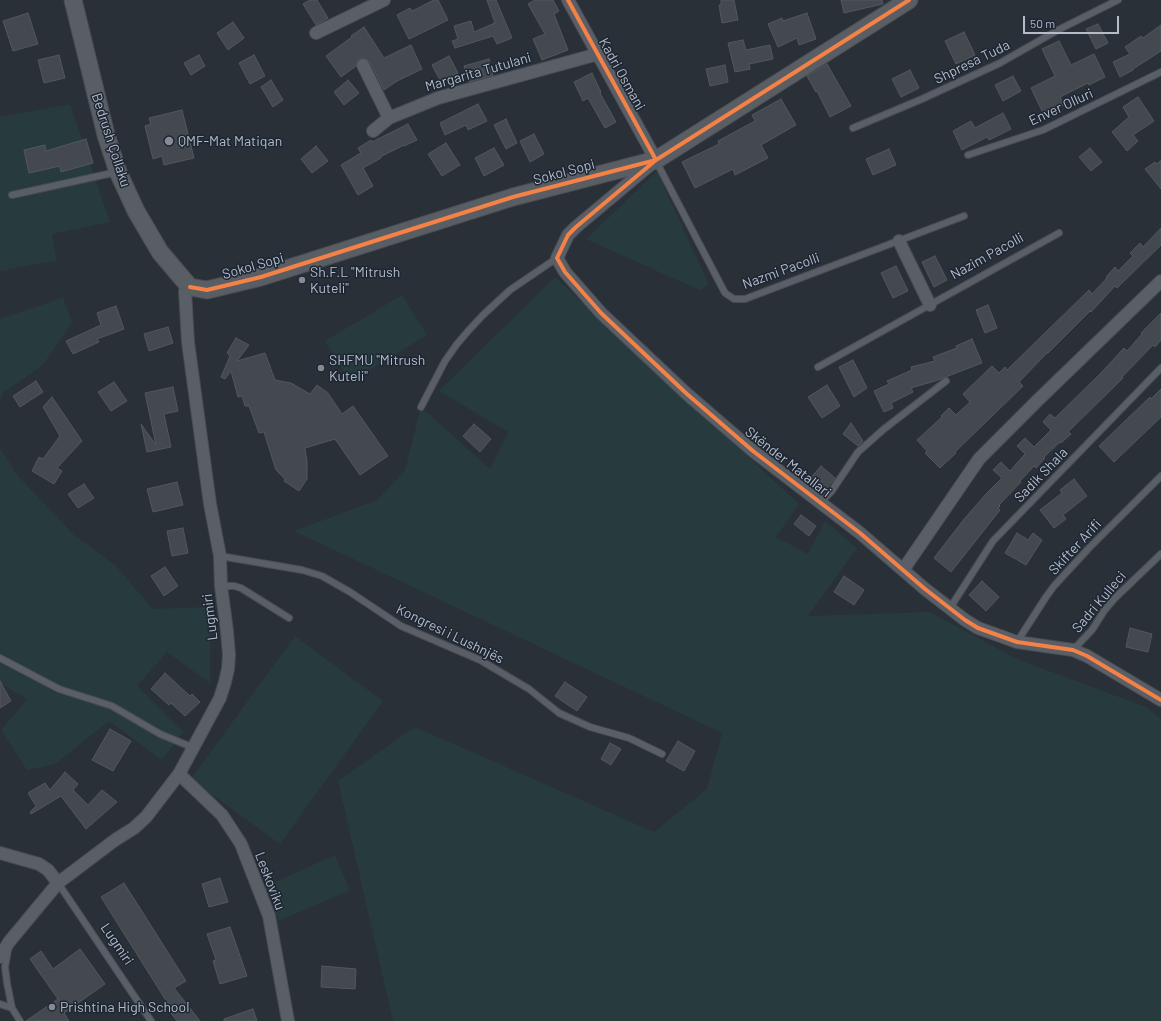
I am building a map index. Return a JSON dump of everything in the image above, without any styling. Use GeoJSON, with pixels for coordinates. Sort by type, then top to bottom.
{"type":"FeatureCollection","features":[{"type":"Feature","properties":{"kind":"street","name":"Bedrush Çollaku"},"geometry":{"type":"LineString","coordinates":[[73,0],[101,116],[118,172],[147,232],[160,252],[190,287]]}},
{"type":"Feature","properties":{"kind":"street"},"geometry":{"type":"LineString","coordinates":[[316,33],[384,0]]}},
{"type":"Feature","properties":{"kind":"street","name":"Kadri Osmani"},"geometry":{"type":"LineString","coordinates":[[568,0],[656,160]]}},
{"type":"Feature","properties":{"kind":"street","name":"Sokol Sopi"},"geometry":{"type":"LineString","coordinates":[[190,287],[207,290],[261,277],[513,197],[656,160],[909,0]]}},
{"type":"Feature","properties":{"kind":"street","name":"Margarita Tutulani"},"geometry":{"type":"LineString","coordinates":[[372,131],[389,118],[438,98],[598,54]]}},
{"type":"Feature","properties":{"kind":"street"},"geometry":{"type":"LineString","coordinates":[[363,65],[389,118]]}},
{"type":"Feature","properties":{"kind":"street"},"geometry":{"type":"LineString","coordinates":[[557,258],[568,236],[576,227],[656,160]]}},
{"type":"Feature","properties":{"kind":"street"},"geometry":{"type":"LineString","coordinates":[[899,241],[930,305]]}},
{"type":"Feature","properties":{"kind":"street","name":"Skënder Matallari"},"geometry":{"type":"LineString","coordinates":[[557,258],[565,272],[601,313],[658,367],[753,451],[860,533],[950,608],[978,628],[1017,642],[1073,650],[1087,656],[1161,700]]}},
{"type":"Feature","properties":{"kind":"street"},"geometry":{"type":"LineString","coordinates":[[903,570],[979,459],[1161,281]]}},
{"type":"Feature","properties":{"kind":"street","name":"Lugmiri"},"geometry":{"type":"LineString","coordinates":[[0,957],[9,942],[58,883],[115,840],[134,828],[146,817],[179,774],[220,698],[228,669],[229,655],[221,586],[220,556],[209,498],[188,342],[185,291],[190,287]]}},
{"type":"Feature","properties":{"kind":"street","name":"Leskoviku"},"geometry":{"type":"LineString","coordinates":[[179,774],[222,815],[241,844],[269,916],[288,1021]]}},
{"type":"Feature","properties":{"kind":"street"},"geometry":{"type":"LineString","coordinates":[[0,853],[39,864],[48,870],[58,883]]}},
{"type":"Feature","properties":{"kind":"lane","name":"Shpresa Tuda"},"geometry":{"type":"LineString","coordinates":[[853,128],[922,99],[1000,63],[1058,30],[1118,0]]}},
{"type":"Feature","properties":{"kind":"lane","name":"Enver Olluri"},"geometry":{"type":"LineString","coordinates":[[968,156],[1043,130],[1161,72]]}},
{"type":"Feature","properties":{"kind":"lane","name":"Nazmi Pacolli"},"geometry":{"type":"LineString","coordinates":[[656,160],[725,293],[734,299],[745,299],[964,216]]}},
{"type":"Feature","properties":{"kind":"lane"},"geometry":{"type":"LineString","coordinates":[[12,195],[118,172]]}},
{"type":"Feature","properties":{"kind":"lane","name":"Nazim Pacolli"},"geometry":{"type":"LineString","coordinates":[[818,367],[1059,233]]}},
{"type":"Feature","properties":{"kind":"lane"},"geometry":{"type":"LineString","coordinates":[[421,407],[445,361],[457,344],[483,315],[510,290],[557,258]]}},
{"type":"Feature","properties":{"kind":"lane","name":"Sadik Shala"},"geometry":{"type":"LineString","coordinates":[[950,608],[993,541],[1161,368]]}},
{"type":"Feature","properties":{"kind":"lane"},"geometry":{"type":"LineString","coordinates":[[821,502],[830,492],[858,452],[884,429],[946,381]]}},
{"type":"Feature","properties":{"kind":"lane","name":"Skifter Arifi"},"geometry":{"type":"LineString","coordinates":[[1017,642],[1054,586],[1089,548],[1161,476]]}},
{"type":"Feature","properties":{"kind":"lane","name":"Sadri Kulleci"},"geometry":{"type":"LineString","coordinates":[[1073,650],[1092,630],[1115,598],[1161,554]]}},
{"type":"Feature","properties":{"kind":"lane","name":"Kongresi i Lushnjës"},"geometry":{"type":"LineString","coordinates":[[220,556],[302,570],[322,576],[350,592],[401,626],[480,660],[529,689],[559,713],[590,727],[629,738],[662,754]]}},
{"type":"Feature","properties":{"kind":"lane"},"geometry":{"type":"LineString","coordinates":[[221,586],[234,586],[248,592],[289,618]]}},
{"type":"Feature","properties":{"kind":"lane"},"geometry":{"type":"LineString","coordinates":[[0,658],[59,689],[112,706],[160,734],[194,748]]}},
{"type":"Feature","properties":{"kind":"lane","name":"Lugmiri"},"geometry":{"type":"LineString","coordinates":[[58,883],[151,1021]]}},
{"type":"Feature","properties":{"kind":"lane"},"geometry":{"type":"LineString","coordinates":[[9,942],[5,967],[7,983],[12,1008],[20,1021]]}},
{"type":"Feature","properties":{"kind":"lane"},"geometry":{"type":"LineString","coordinates":[[0,1004],[12,1008]]}},
{"type":"Feature","properties":{"kind":"green space"},"geometry":{"type":"Polygon","coordinates":[[[70,104],[110,222],[52,234],[57,260],[0,271],[0,117],[70,104]]]}},
{"type":"Feature","properties":{"kind":"green space"},"geometry":{"type":"Polygon","coordinates":[[[657,171],[709,285],[699,290],[586,239],[657,171]]]}},
{"type":"Feature","properties":{"kind":"green space"},"geometry":{"type":"Polygon","coordinates":[[[555,277],[799,504],[776,537],[808,554],[825,521],[857,548],[808,616],[930,612],[1017,659],[1146,707],[1161,719],[1161,1021],[393,1021],[338,781],[415,727],[654,832],[707,789],[722,733],[294,531],[377,500],[405,471],[421,407],[490,469],[508,432],[439,391],[555,277]]]}},
{"type":"Feature","properties":{"kind":"green space"},"geometry":{"type":"Polygon","coordinates":[[[402,295],[427,335],[350,382],[325,341],[402,295]]]}},
{"type":"Feature","properties":{"kind":"green space"},"geometry":{"type":"Polygon","coordinates":[[[63,298],[72,322],[43,365],[3,393],[0,401],[0,319],[63,298]]]}},
{"type":"Feature","properties":{"kind":"green space"},"geometry":{"type":"Polygon","coordinates":[[[0,448],[18,476],[74,535],[115,565],[153,609],[209,607],[210,683],[167,652],[137,686],[183,732],[162,760],[109,721],[55,764],[27,770],[1,730],[27,699],[0,683],[0,448]]]}},
{"type":"Feature","properties":{"kind":"green space"},"geometry":{"type":"Polygon","coordinates":[[[295,636],[383,701],[280,844],[191,779],[295,636]]]}},
{"type":"Feature","properties":{"kind":"green space"},"geometry":{"type":"Polygon","coordinates":[[[335,855],[350,890],[279,921],[264,887],[335,855]]]}},
{"type":"Feature","properties":{"kind":"building"},"geometry":{"type":"Polygon","coordinates":[[[310,0],[317,0],[328,18],[316,25],[303,4],[310,0]]]}},
{"type":"Feature","properties":{"kind":"building"},"geometry":{"type":"Polygon","coordinates":[[[434,0],[438,0],[448,20],[409,39],[397,15],[410,8],[412,11],[434,0]]]}},
{"type":"Feature","properties":{"kind":"building"},"geometry":{"type":"Polygon","coordinates":[[[487,0],[496,0],[512,38],[497,44],[493,36],[455,48],[452,41],[458,39],[454,26],[471,21],[474,32],[495,23],[487,0]]]}},
{"type":"Feature","properties":{"kind":"building"},"geometry":{"type":"Polygon","coordinates":[[[535,0],[553,0],[559,11],[554,14],[568,50],[542,60],[533,39],[545,34],[528,4],[535,0]]]}},
{"type":"Feature","properties":{"kind":"building"},"geometry":{"type":"Polygon","coordinates":[[[721,0],[734,0],[738,20],[722,23],[719,5],[721,5],[721,0]]]}},
{"type":"Feature","properties":{"kind":"building"},"geometry":{"type":"Polygon","coordinates":[[[841,0],[882,0],[883,4],[844,13],[841,0]]]}},
{"type":"Feature","properties":{"kind":"building"},"geometry":{"type":"Polygon","coordinates":[[[28,13],[38,44],[13,51],[3,21],[28,13]]]}},
{"type":"Feature","properties":{"kind":"building"},"geometry":{"type":"Polygon","coordinates":[[[807,13],[816,39],[799,45],[797,38],[778,47],[768,24],[782,18],[783,21],[807,13]]]}},
{"type":"Feature","properties":{"kind":"building"},"geometry":{"type":"Polygon","coordinates":[[[233,22],[244,38],[228,50],[217,33],[233,22]]]}},
{"type":"Feature","properties":{"kind":"building"},"geometry":{"type":"Polygon","coordinates":[[[1098,24],[1108,43],[1096,49],[1086,29],[1098,24]]]}},
{"type":"Feature","properties":{"kind":"building"},"geometry":{"type":"Polygon","coordinates":[[[1161,25],[1161,51],[1120,77],[1113,62],[1130,54],[1125,47],[1141,36],[1143,38],[1161,25]]]}},
{"type":"Feature","properties":{"kind":"building"},"geometry":{"type":"Polygon","coordinates":[[[364,27],[384,58],[411,45],[422,69],[397,81],[384,90],[370,62],[364,58],[359,58],[356,66],[341,77],[326,56],[364,27]]]}},
{"type":"Feature","properties":{"kind":"building"},"geometry":{"type":"Polygon","coordinates":[[[964,32],[975,55],[956,64],[945,41],[964,32]]]}},
{"type":"Feature","properties":{"kind":"building"},"geometry":{"type":"Polygon","coordinates":[[[743,40],[746,50],[770,45],[773,59],[749,64],[750,69],[735,72],[728,43],[743,40]]]}},
{"type":"Feature","properties":{"kind":"building"},"geometry":{"type":"Polygon","coordinates":[[[1059,41],[1071,65],[1094,54],[1105,77],[1089,85],[1088,83],[1060,97],[1064,105],[1044,115],[1031,88],[1055,76],[1042,49],[1059,41]]]}},
{"type":"Feature","properties":{"kind":"building"},"geometry":{"type":"Polygon","coordinates":[[[59,55],[65,78],[44,83],[38,60],[59,55]]]}},
{"type":"Feature","properties":{"kind":"building"},"geometry":{"type":"Polygon","coordinates":[[[199,55],[205,66],[191,75],[184,63],[199,55]]]}},
{"type":"Feature","properties":{"kind":"building"},"geometry":{"type":"Polygon","coordinates":[[[254,55],[265,76],[250,84],[239,63],[254,55]]]}},
{"type":"Feature","properties":{"kind":"building"},"geometry":{"type":"Polygon","coordinates":[[[449,56],[458,73],[441,82],[432,65],[449,56]]]}},
{"type":"Feature","properties":{"kind":"building"},"geometry":{"type":"Polygon","coordinates":[[[489,59],[493,75],[469,82],[464,66],[489,59]]]}},
{"type":"Feature","properties":{"kind":"building"},"geometry":{"type":"Polygon","coordinates":[[[827,64],[851,106],[830,117],[817,91],[816,92],[807,76],[827,64]]]}},
{"type":"Feature","properties":{"kind":"building"},"geometry":{"type":"Polygon","coordinates":[[[725,65],[728,82],[710,86],[706,69],[725,65]]]}},
{"type":"Feature","properties":{"kind":"building"},"geometry":{"type":"Polygon","coordinates":[[[910,70],[919,88],[901,97],[892,79],[910,70]]]}},
{"type":"Feature","properties":{"kind":"building"},"geometry":{"type":"Polygon","coordinates":[[[592,73],[601,92],[600,93],[616,122],[605,128],[588,98],[583,101],[574,82],[592,73]]]}},
{"type":"Feature","properties":{"kind":"building"},"geometry":{"type":"Polygon","coordinates":[[[1013,76],[1021,91],[1003,101],[995,85],[1013,76]]]}},
{"type":"Feature","properties":{"kind":"building"},"geometry":{"type":"Polygon","coordinates":[[[271,80],[283,100],[273,107],[261,87],[271,80]]]}},
{"type":"Feature","properties":{"kind":"building"},"geometry":{"type":"Polygon","coordinates":[[[348,80],[359,93],[344,105],[334,92],[348,80]]]}},
{"type":"Feature","properties":{"kind":"building"},"geometry":{"type":"Polygon","coordinates":[[[1138,97],[1154,121],[1133,135],[1138,141],[1127,151],[1112,132],[1129,117],[1123,107],[1138,97]]]}},
{"type":"Feature","properties":{"kind":"building"},"geometry":{"type":"Polygon","coordinates":[[[781,99],[796,125],[761,145],[768,158],[735,175],[733,169],[695,188],[682,162],[719,144],[718,141],[755,121],[752,115],[781,99]]]}},
{"type":"Feature","properties":{"kind":"building"},"geometry":{"type":"Polygon","coordinates":[[[478,104],[487,121],[468,130],[466,125],[445,135],[440,123],[478,104]]]}},
{"type":"Feature","properties":{"kind":"building","name":"QMF-Mat Matiqan"},"geometry":{"type":"Polygon","coordinates":[[[182,110],[194,158],[164,165],[162,156],[153,159],[145,126],[151,124],[149,118],[182,110]]]}},
{"type":"Feature","properties":{"kind":"building"},"geometry":{"type":"Polygon","coordinates":[[[1003,113],[1011,129],[989,140],[987,137],[962,150],[953,131],[971,121],[975,128],[1003,113]]]}},
{"type":"Feature","properties":{"kind":"building"},"geometry":{"type":"Polygon","coordinates":[[[506,119],[517,143],[506,149],[494,125],[506,119]]]}},
{"type":"Feature","properties":{"kind":"building"},"geometry":{"type":"Polygon","coordinates":[[[408,124],[417,140],[380,157],[381,158],[363,168],[373,186],[358,195],[341,165],[361,153],[358,148],[371,140],[372,142],[408,124]]]}},
{"type":"Feature","properties":{"kind":"building"},"geometry":{"type":"Polygon","coordinates":[[[534,134],[544,154],[530,162],[520,141],[534,134]]]}},
{"type":"Feature","properties":{"kind":"building"},"geometry":{"type":"Polygon","coordinates":[[[86,139],[93,163],[61,172],[60,166],[29,173],[24,150],[45,145],[46,151],[86,139]]]}},
{"type":"Feature","properties":{"kind":"building"},"geometry":{"type":"Polygon","coordinates":[[[446,143],[460,165],[442,176],[428,154],[446,143]]]}},
{"type":"Feature","properties":{"kind":"building"},"geometry":{"type":"Polygon","coordinates":[[[316,146],[328,161],[312,173],[301,159],[316,146]]]}},
{"type":"Feature","properties":{"kind":"building"},"geometry":{"type":"Polygon","coordinates":[[[494,148],[504,165],[484,176],[475,158],[494,148]]]}},
{"type":"Feature","properties":{"kind":"building"},"geometry":{"type":"Polygon","coordinates":[[[1090,148],[1102,162],[1091,171],[1079,157],[1090,148]]]}},
{"type":"Feature","properties":{"kind":"building"},"geometry":{"type":"Polygon","coordinates":[[[889,149],[896,165],[873,175],[866,159],[889,149]]]}},
{"type":"Feature","properties":{"kind":"building"},"geometry":{"type":"Polygon","coordinates":[[[1161,160],[1161,189],[1145,169],[1155,162],[1157,164],[1161,160]]]}},
{"type":"Feature","properties":{"kind":"building"},"geometry":{"type":"Polygon","coordinates":[[[1161,228],[1161,245],[1117,288],[1115,286],[1091,312],[1090,311],[1047,353],[1019,382],[1023,386],[940,468],[925,453],[927,451],[917,440],[942,417],[941,416],[949,408],[956,415],[970,402],[963,394],[992,366],[999,373],[1005,367],[1007,370],[1089,290],[1092,294],[1115,267],[1118,271],[1133,256],[1130,253],[1140,243],[1143,247],[1161,228]]]}},
{"type":"Feature","properties":{"kind":"building"},"geometry":{"type":"Polygon","coordinates":[[[935,256],[947,280],[934,287],[922,262],[935,256]]]}},
{"type":"Feature","properties":{"kind":"building"},"geometry":{"type":"Polygon","coordinates":[[[896,266],[908,291],[893,298],[881,273],[896,266]]]}},
{"type":"Feature","properties":{"kind":"building"},"geometry":{"type":"Polygon","coordinates":[[[988,305],[997,328],[985,333],[976,310],[988,305]]]}},
{"type":"Feature","properties":{"kind":"building"},"geometry":{"type":"Polygon","coordinates":[[[116,306],[124,329],[97,339],[99,342],[73,354],[66,341],[101,325],[97,313],[116,306]]]}},
{"type":"Feature","properties":{"kind":"building"},"geometry":{"type":"Polygon","coordinates":[[[1161,313],[1161,340],[1155,347],[1153,345],[1122,377],[1123,378],[1068,432],[1071,434],[1061,443],[1060,442],[1044,457],[1045,458],[1036,468],[1034,466],[1020,481],[1021,482],[999,505],[1000,506],[998,508],[1000,510],[951,572],[934,558],[965,518],[1002,478],[993,470],[1001,462],[1010,471],[1025,454],[1017,446],[1025,438],[1034,447],[1051,430],[1043,422],[1050,414],[1055,418],[1124,348],[1127,351],[1142,334],[1141,333],[1161,313]]]}},
{"type":"Feature","properties":{"kind":"building"},"geometry":{"type":"Polygon","coordinates":[[[168,327],[173,343],[149,351],[144,334],[168,327]]]}},
{"type":"Feature","properties":{"kind":"building"},"geometry":{"type":"Polygon","coordinates":[[[236,338],[249,345],[237,361],[265,353],[275,380],[291,383],[310,394],[317,385],[328,393],[342,414],[353,406],[388,456],[360,475],[335,439],[305,448],[307,479],[299,491],[284,481],[285,479],[276,470],[264,432],[259,433],[249,406],[245,406],[242,396],[238,397],[231,371],[225,379],[221,377],[230,356],[227,353],[236,338]]]}},
{"type":"Feature","properties":{"kind":"building"},"geometry":{"type":"Polygon","coordinates":[[[972,339],[982,363],[935,381],[911,388],[913,392],[891,403],[893,408],[884,412],[874,391],[889,384],[887,381],[912,370],[911,367],[935,361],[933,357],[957,348],[956,346],[972,339]]]}},
{"type":"Feature","properties":{"kind":"building"},"geometry":{"type":"Polygon","coordinates":[[[853,360],[867,388],[854,397],[839,367],[853,360]]]}},
{"type":"Feature","properties":{"kind":"building"},"geometry":{"type":"Polygon","coordinates":[[[36,381],[43,392],[20,407],[13,396],[36,381]]]}},
{"type":"Feature","properties":{"kind":"building"},"geometry":{"type":"Polygon","coordinates":[[[114,382],[127,401],[111,411],[98,392],[114,382]]]}},
{"type":"Feature","properties":{"kind":"building"},"geometry":{"type":"Polygon","coordinates":[[[827,385],[840,406],[822,418],[808,397],[827,385]]]}},
{"type":"Feature","properties":{"kind":"building"},"geometry":{"type":"Polygon","coordinates":[[[173,387],[178,411],[164,414],[171,447],[147,452],[141,424],[156,445],[145,393],[173,387]]]}},
{"type":"Feature","properties":{"kind":"building"},"geometry":{"type":"Polygon","coordinates":[[[1161,389],[1161,417],[1114,462],[1099,446],[1150,397],[1151,399],[1161,389]]]}},
{"type":"Feature","properties":{"kind":"building"},"geometry":{"type":"Polygon","coordinates":[[[52,397],[82,441],[57,468],[62,471],[54,484],[32,471],[39,457],[43,459],[60,436],[43,407],[52,397]]]}},
{"type":"Feature","properties":{"kind":"building"},"geometry":{"type":"Polygon","coordinates":[[[851,423],[863,441],[858,446],[843,434],[851,423]]]}},
{"type":"Feature","properties":{"kind":"building"},"geometry":{"type":"Polygon","coordinates":[[[474,424],[491,439],[480,452],[463,436],[474,424]]]}},
{"type":"Feature","properties":{"kind":"building"},"geometry":{"type":"Polygon","coordinates":[[[821,466],[835,478],[824,492],[809,480],[821,466]]]}},
{"type":"Feature","properties":{"kind":"building"},"geometry":{"type":"Polygon","coordinates":[[[1074,479],[1087,496],[1063,515],[1066,519],[1054,528],[1040,510],[1062,493],[1060,490],[1074,479]]]}},
{"type":"Feature","properties":{"kind":"building"},"geometry":{"type":"Polygon","coordinates":[[[177,482],[183,505],[153,512],[147,489],[177,482]]]}},
{"type":"Feature","properties":{"kind":"building"},"geometry":{"type":"Polygon","coordinates":[[[84,484],[94,498],[78,508],[68,494],[84,484]]]}},
{"type":"Feature","properties":{"kind":"building"},"geometry":{"type":"Polygon","coordinates":[[[801,515],[816,526],[809,536],[794,524],[801,515]]]}},
{"type":"Feature","properties":{"kind":"building"},"geometry":{"type":"Polygon","coordinates":[[[183,528],[188,553],[172,556],[167,531],[183,528]]]}},
{"type":"Feature","properties":{"kind":"building"},"geometry":{"type":"Polygon","coordinates":[[[1017,533],[1028,540],[1033,533],[1042,540],[1026,565],[1005,553],[1017,533]]]}},
{"type":"Feature","properties":{"kind":"building"},"geometry":{"type":"Polygon","coordinates":[[[165,567],[178,586],[164,596],[151,576],[165,567]]]}},
{"type":"Feature","properties":{"kind":"building"},"geometry":{"type":"Polygon","coordinates":[[[844,576],[864,590],[854,605],[834,592],[844,576]]]}},
{"type":"Feature","properties":{"kind":"building"},"geometry":{"type":"Polygon","coordinates":[[[982,581],[999,597],[986,611],[969,595],[982,581]]]}},
{"type":"Feature","properties":{"kind":"building"},"geometry":{"type":"Polygon","coordinates":[[[1130,628],[1152,634],[1148,652],[1126,647],[1130,628]]]}},
{"type":"Feature","properties":{"kind":"building"},"geometry":{"type":"Polygon","coordinates":[[[165,673],[190,696],[192,694],[200,702],[185,716],[171,703],[169,705],[151,689],[165,673]]]}},
{"type":"Feature","properties":{"kind":"building"},"geometry":{"type":"Polygon","coordinates":[[[0,681],[11,701],[0,708],[0,681]]]}},
{"type":"Feature","properties":{"kind":"building"},"geometry":{"type":"Polygon","coordinates":[[[565,682],[587,697],[577,711],[555,696],[565,682]]]}},
{"type":"Feature","properties":{"kind":"building"},"geometry":{"type":"Polygon","coordinates":[[[110,729],[131,741],[113,771],[92,760],[110,729]]]}},
{"type":"Feature","properties":{"kind":"building"},"geometry":{"type":"Polygon","coordinates":[[[678,741],[695,751],[684,771],[666,761],[678,741]]]}},
{"type":"Feature","properties":{"kind":"building"},"geometry":{"type":"Polygon","coordinates":[[[610,743],[621,749],[611,765],[601,759],[610,743]]]}},
{"type":"Feature","properties":{"kind":"building"},"geometry":{"type":"Polygon","coordinates":[[[65,772],[78,784],[73,790],[88,805],[102,790],[117,802],[86,829],[61,796],[31,814],[30,812],[36,806],[28,793],[45,783],[50,790],[65,772]]]}},
{"type":"Feature","properties":{"kind":"building"},"geometry":{"type":"Polygon","coordinates":[[[220,878],[228,902],[209,907],[202,884],[220,878]]]}},
{"type":"Feature","properties":{"kind":"building"},"geometry":{"type":"Polygon","coordinates":[[[124,883],[186,981],[174,988],[200,1021],[177,1021],[170,1012],[172,1010],[101,897],[124,883]]]}},
{"type":"Feature","properties":{"kind":"building"},"geometry":{"type":"Polygon","coordinates":[[[230,927],[247,976],[220,984],[213,961],[216,960],[207,934],[230,927]]]}},
{"type":"Feature","properties":{"kind":"building"},"geometry":{"type":"Polygon","coordinates":[[[80,949],[105,984],[64,1013],[69,1021],[26,1021],[58,999],[30,959],[41,951],[53,969],[80,949]]]}},
{"type":"Feature","properties":{"kind":"building"},"geometry":{"type":"Polygon","coordinates":[[[322,966],[356,969],[355,989],[321,987],[322,966]]]}},
{"type":"Feature","properties":{"kind":"building"},"geometry":{"type":"Polygon","coordinates":[[[253,1009],[257,1021],[224,1021],[224,1019],[253,1009]]]}},
{"type":"Feature","properties":{"kind":"cycle path"},"geometry":{"type":"LineString","coordinates":[[568,0],[656,160],[568,235],[557,258],[565,272],[601,313],[687,394],[753,451],[860,533],[925,589],[965,620],[978,628],[1017,642],[1073,650],[1087,656],[1161,700]]}},
{"type":"Feature","properties":{"kind":"cycle path"},"geometry":{"type":"LineString","coordinates":[[190,287],[207,290],[261,277],[513,197],[656,160],[909,0]]}},
{"type":"Feature","properties":{"kind":"place","name":"QMF-Mat Matiqan"},"geometry":{"type":"Point","coordinates":[169,141]}},
{"type":"Feature","properties":{"kind":"place","name":"Sh.F.L \"Mitrush Kuteli\""},"geometry":{"type":"Point","coordinates":[302,280]}},
{"type":"Feature","properties":{"kind":"place","name":"SHFMU \"Mitrush Kuteli\""},"geometry":{"type":"Point","coordinates":[321,368]}},
{"type":"Feature","properties":{"kind":"place","name":"Prishtina High School"},"geometry":{"type":"Point","coordinates":[52,1007]}}]}
